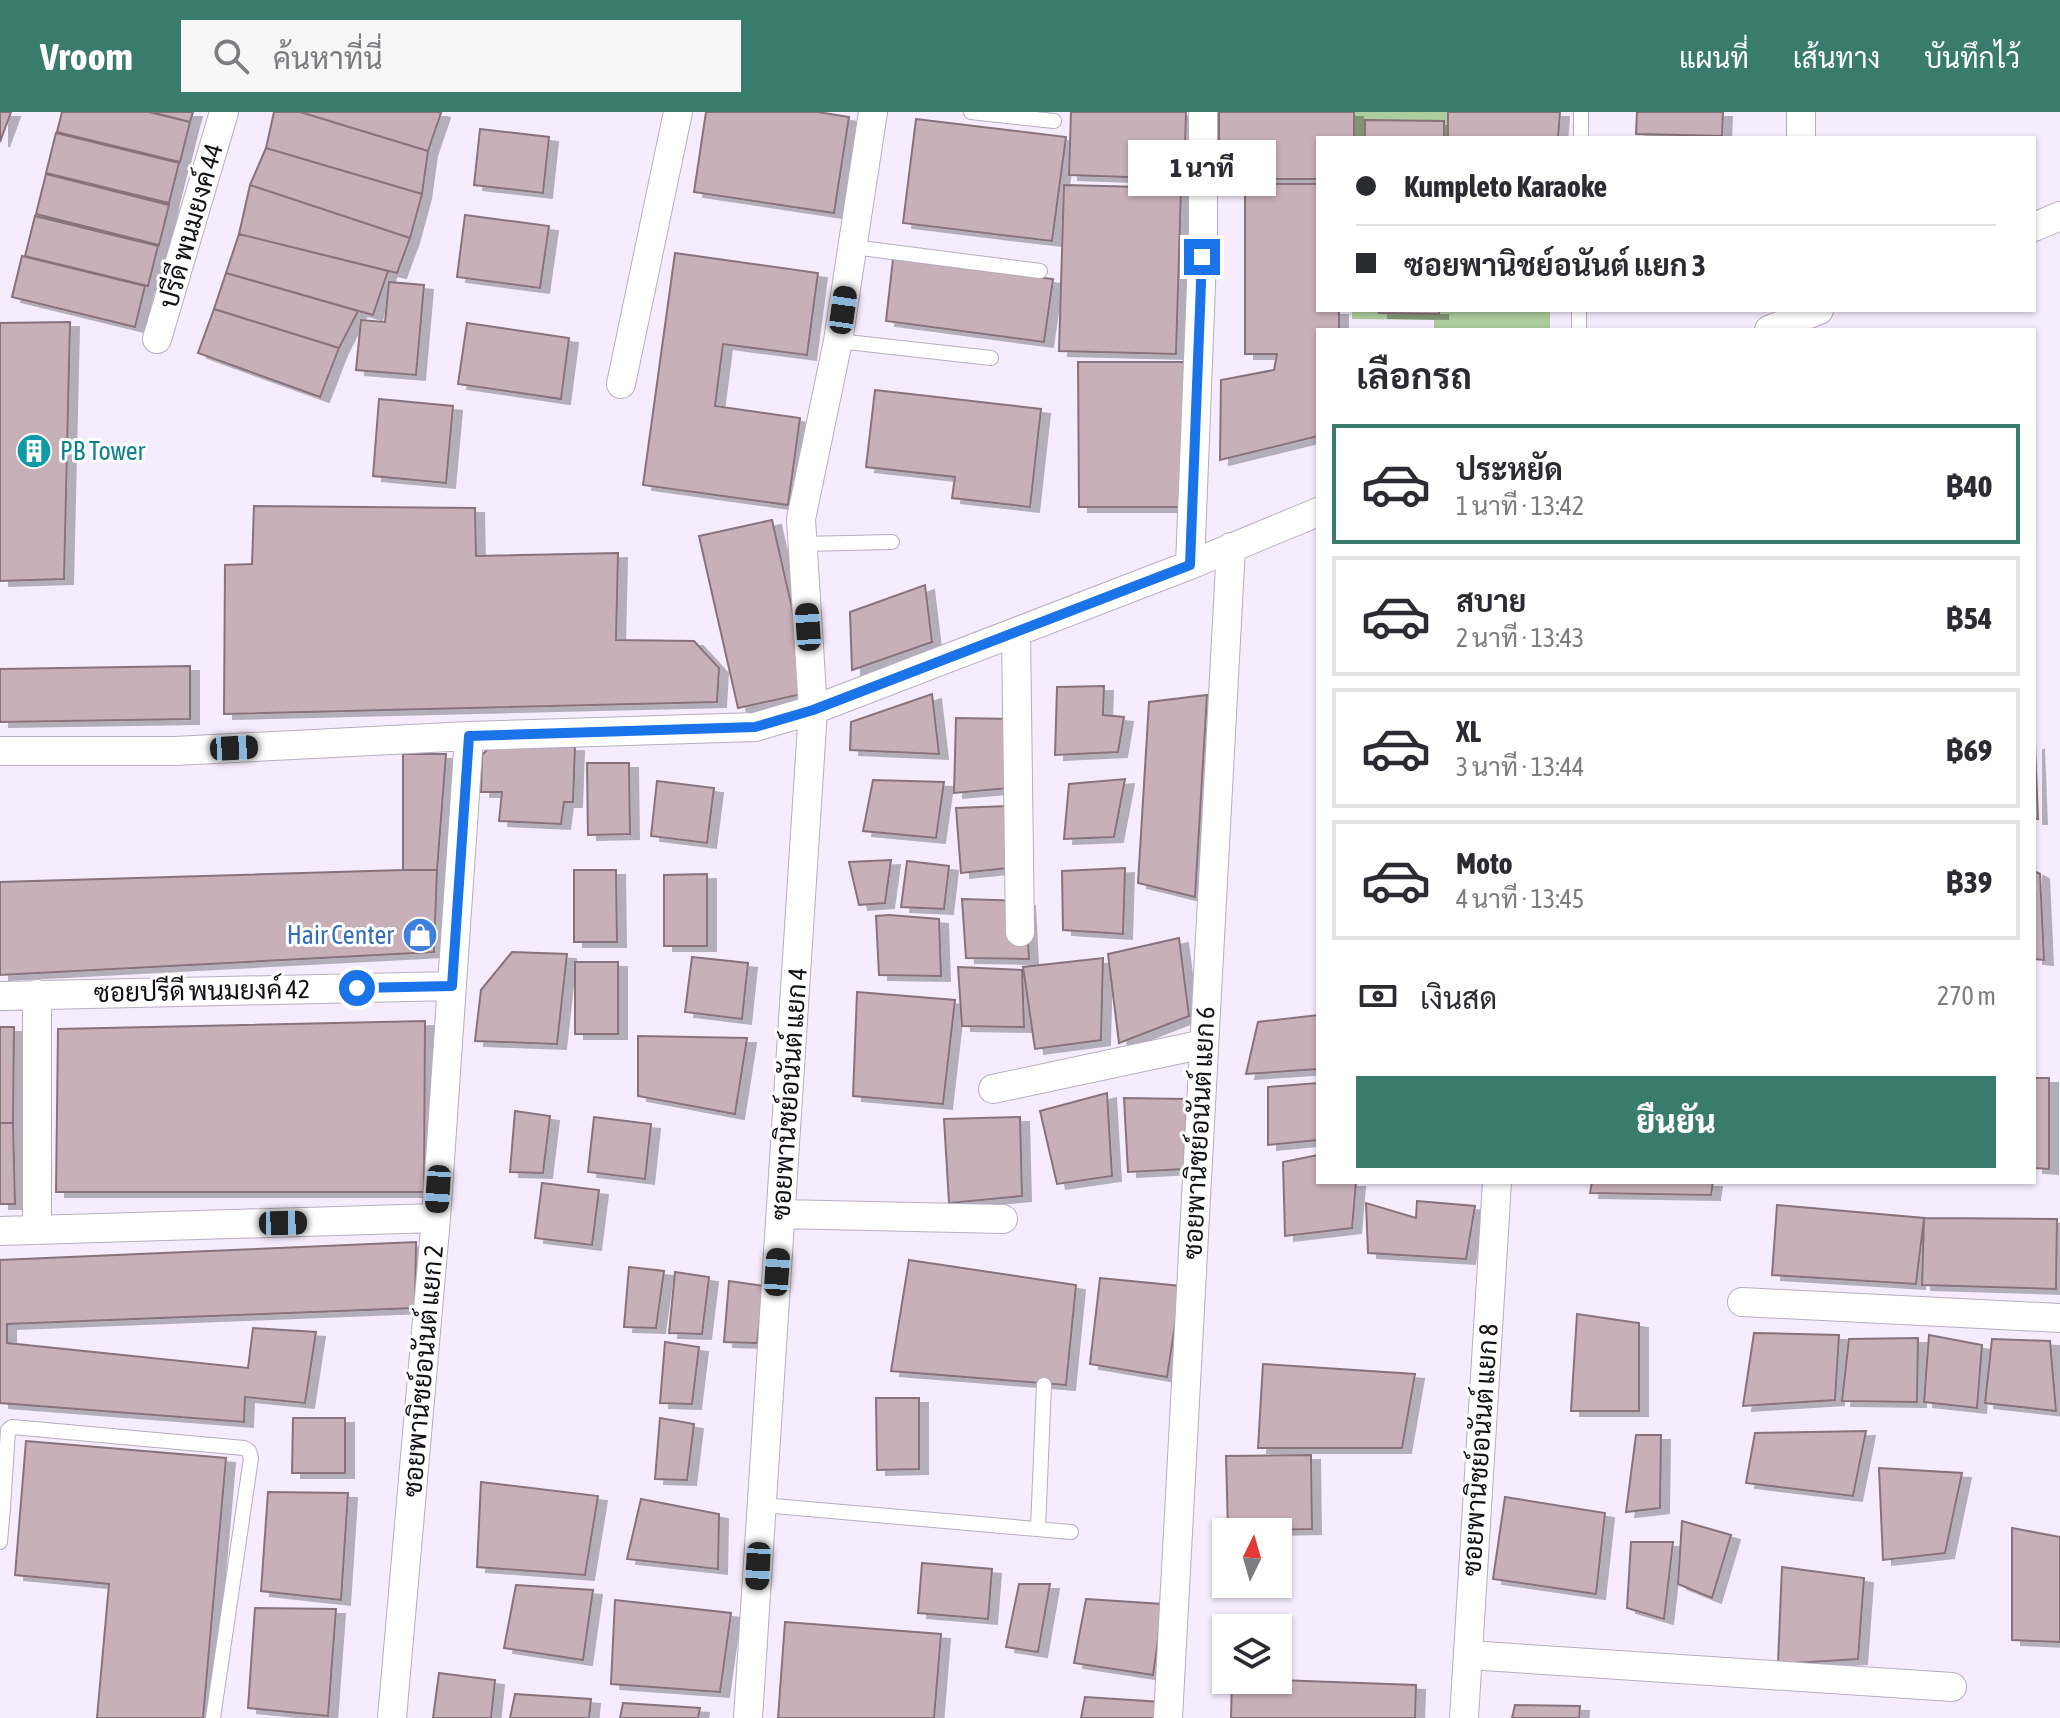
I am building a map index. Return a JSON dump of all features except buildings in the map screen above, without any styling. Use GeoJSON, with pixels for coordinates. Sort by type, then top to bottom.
{"type":"FeatureCollection","features":[{"type":"Feature","properties":{"kind":"street","name":"ปรีดี พนมยงค์ 44"},"geometry":{"type":"LineString","coordinates":[[157,339],[224,112]]}},
{"type":"Feature","properties":{"kind":"street"},"geometry":{"type":"LineString","coordinates":[[621,384],[678,112]]}},
{"type":"Feature","properties":{"kind":"street","name":"ซอยพานิชย์อนันต์ แยก 4"},"geometry":{"type":"LineString","coordinates":[[748,1718],[813,710],[801,519],[838,341],[873,112]]}},
{"type":"Feature","properties":{"kind":"street"},"geometry":{"type":"LineString","coordinates":[[1190,565],[1191,302],[1203,112]]}},
{"type":"Feature","properties":{"kind":"street"},"geometry":{"type":"LineString","coordinates":[[1801,112],[1801,136]]}},
{"type":"Feature","properties":{"kind":"street"},"geometry":{"type":"LineString","coordinates":[[2036,226],[2060,216]]}},
{"type":"Feature","properties":{"kind":"street"},"geometry":{"type":"LineString","coordinates":[[1773,328],[1807,312]]}},
{"type":"Feature","properties":{"kind":"street"},"geometry":{"type":"LineString","coordinates":[[0,751],[176,756],[469,736],[755,727],[813,710],[1190,565],[1316,513]]}},
{"type":"Feature","properties":{"kind":"street","name":"ซอยพานิชย์อนันต์ แยก 6"},"geometry":{"type":"LineString","coordinates":[[1168,1718],[1231,547]]}},
{"type":"Feature","properties":{"kind":"street"},"geometry":{"type":"LineString","coordinates":[[1016,632],[1020,932]]}},
{"type":"Feature","properties":{"kind":"street","name":"ซอยพานิชย์อนันต์ แยก 2"},"geometry":{"type":"LineString","coordinates":[[392,1718],[436,1218],[469,736]]}},
{"type":"Feature","properties":{"kind":"street","name":"ซอยปรีดี พนมยงค์ 42"},"geometry":{"type":"LineString","coordinates":[[0,996],[452,986]]}},
{"type":"Feature","properties":{"kind":"street"},"geometry":{"type":"LineString","coordinates":[[37,994],[37,1229]]}},
{"type":"Feature","properties":{"kind":"street"},"geometry":{"type":"LineString","coordinates":[[993,1089],[1204,1044]]}},
{"type":"Feature","properties":{"kind":"street","name":"ซอยพานิชย์อนันต์ แยก 8"},"geometry":{"type":"LineString","coordinates":[[1464,1718],[1497,1184]]}},
{"type":"Feature","properties":{"kind":"street"},"geometry":{"type":"LineString","coordinates":[[781,1214],[1003,1219]]}},
{"type":"Feature","properties":{"kind":"street"},"geometry":{"type":"LineString","coordinates":[[0,1231],[436,1218]]}},
{"type":"Feature","properties":{"kind":"street"},"geometry":{"type":"LineString","coordinates":[[1742,1302],[2060,1318]]}},
{"type":"Feature","properties":{"kind":"street"},"geometry":{"type":"LineString","coordinates":[[1468,1655],[1952,1687]]}},
{"type":"Feature","properties":{"kind":"lane"},"geometry":{"type":"LineString","coordinates":[[971,112],[1054,121]]}},
{"type":"Feature","properties":{"kind":"lane"},"geometry":{"type":"LineString","coordinates":[[1581,112],[1581,136]]}},
{"type":"Feature","properties":{"kind":"lane"},"geometry":{"type":"LineString","coordinates":[[853,247],[1040,271]]}},
{"type":"Feature","properties":{"kind":"lane"},"geometry":{"type":"LineString","coordinates":[[838,341],[991,358]]}},
{"type":"Feature","properties":{"kind":"lane"},"geometry":{"type":"LineString","coordinates":[[802,544],[892,542]]}},
{"type":"Feature","properties":{"kind":"lane"},"geometry":{"type":"LineString","coordinates":[[1038,1529],[1044,1385]]}},
{"type":"Feature","properties":{"kind":"lane"},"geometry":{"type":"LineString","coordinates":[[0,1542],[8,1430],[12,1427],[244,1448],[249,1451],[251,1458],[213,1718]]}},
{"type":"Feature","properties":{"kind":"lane"},"geometry":{"type":"LineString","coordinates":[[762,1505],[1071,1532]]}},
{"type":"Feature","properties":{"kind":"green space"},"geometry":{"type":"Polygon","coordinates":[[[1352,112],[1552,112],[1552,136],[1352,136],[1352,112]]]}},
{"type":"Feature","properties":{"kind":"green space"},"geometry":{"type":"Polygon","coordinates":[[[1352,312],[1550,312],[1550,328],[1434,328],[1434,320],[1352,319],[1352,312]]]}},
{"type":"Feature","properties":{"kind":"place","name":"PB Tower"},"geometry":{"type":"Point","coordinates":[34,451]}},
{"type":"Feature","properties":{"kind":"place","name":"Hair Center"},"geometry":{"type":"Point","coordinates":[420,935]}},
{"type":"Feature","properties":{"kind":"route"},"geometry":{"type":"LineString","coordinates":[[357,988],[452,986],[469,736],[755,727],[813,710],[1190,565],[1202,257]]}}]}
